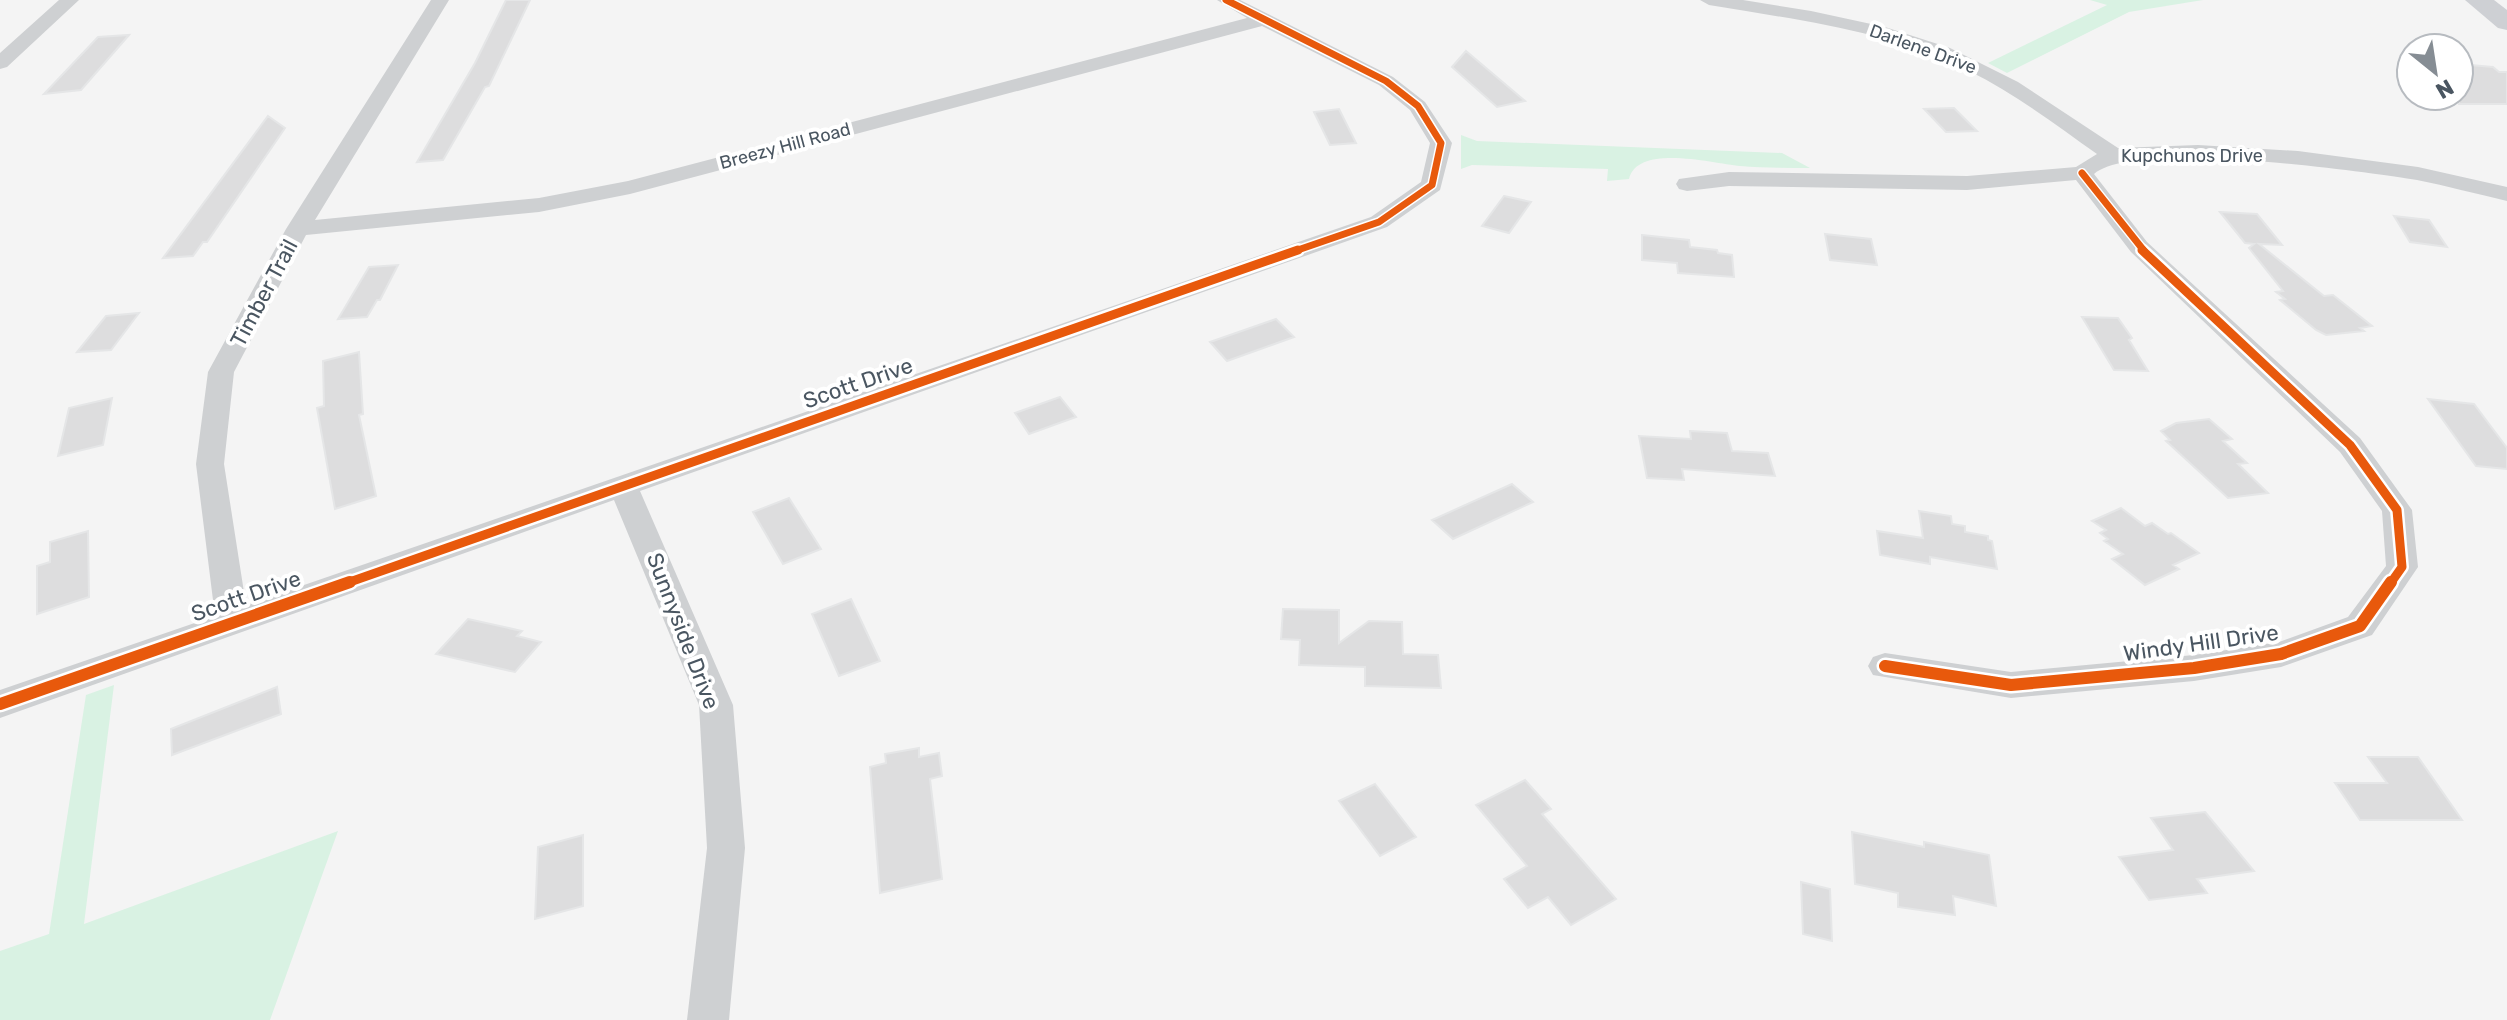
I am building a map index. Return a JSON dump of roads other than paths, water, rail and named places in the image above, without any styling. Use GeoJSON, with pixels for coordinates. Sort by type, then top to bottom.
{"type":"FeatureCollection","features":[{"type":"Feature","properties":{"kind":"main road"},"geometry":{"type":"LineString","coordinates":[[2478,0],[2507,22]]}},
{"type":"Feature","properties":{"kind":"street"},"geometry":{"type":"LineString","coordinates":[[0,63],[70,0]]}},
{"type":"Feature","properties":{"kind":"street","name":"Timber Trail"},"geometry":{"type":"LineString","coordinates":[[232,621],[210,464],[221,372],[298,229],[440,0]]}},
{"type":"Feature","properties":{"kind":"street","name":"Scott Drive"},"geometry":{"type":"LineString","coordinates":[[0,704],[1379,222],[1432,185],[1441,143],[1418,106],[1386,81],[1226,0]]}},
{"type":"Feature","properties":{"kind":"street","name":"Darlene Drive"},"geometry":{"type":"LineString","coordinates":[[1709,0],[1848,22],[1911,41],[1972,65],[2030,97],[2113,155]]}},
{"type":"Feature","properties":{"kind":"street","name":"Breezy Hill Road"},"geometry":{"type":"LineString","coordinates":[[298,229],[539,205],[630,187],[1265,19]]}},
{"type":"Feature","properties":{"kind":"street","name":"Kupchunos Drive"},"geometry":{"type":"LineString","coordinates":[[1687,184],[1729,179],[1967,183],[2082,173],[2092,164],[2113,155],[2198,152],[2298,158],[2418,174],[2507,194]]}},
{"type":"Feature","properties":{"kind":"street","name":"Windy Hill Drive"},"geometry":{"type":"LineString","coordinates":[[1885,666],[2011,685],[2194,668],[2281,654],[2360,626],[2402,567],[2397,510],[2350,445],[2139,247],[2082,173]]}},
{"type":"Feature","properties":{"kind":"street","name":"Sunnyside Drive"},"geometry":{"type":"LineString","coordinates":[[623,486],[716,705],[726,848],[708,1020]]}}]}
